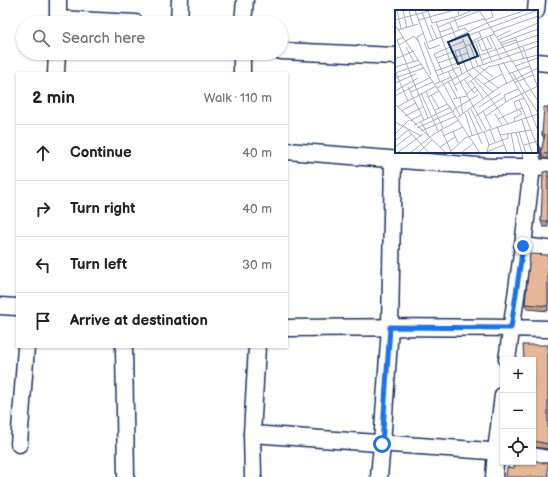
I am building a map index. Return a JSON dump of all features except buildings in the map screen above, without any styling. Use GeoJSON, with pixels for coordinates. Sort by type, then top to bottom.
{"type":"FeatureCollection","features":[{"type":"Feature","properties":{"kind":"street"},"geometry":{"type":"LineString","coordinates":[[58,0],[58,16]]}},
{"type":"Feature","properties":{"kind":"street"},"geometry":{"type":"LineString","coordinates":[[179,16],[180,0]]}},
{"type":"Feature","properties":{"kind":"street"},"geometry":{"type":"LineString","coordinates":[[244,16],[245,0]]}},
{"type":"Feature","properties":{"kind":"street"},"geometry":{"type":"LineString","coordinates":[[536,10],[537,0]]}},
{"type":"Feature","properties":{"kind":"street"},"geometry":{"type":"LineString","coordinates":[[288,51],[395,56]]}},
{"type":"Feature","properties":{"kind":"street"},"geometry":{"type":"LineString","coordinates":[[56,72],[57,60]]}},
{"type":"Feature","properties":{"kind":"street"},"geometry":{"type":"LineString","coordinates":[[242,60],[242,72]]}},
{"type":"Feature","properties":{"kind":"street"},"geometry":{"type":"LineString","coordinates":[[538,62],[548,63]]}},
{"type":"Feature","properties":{"kind":"street"},"geometry":{"type":"LineString","coordinates":[[288,151],[491,167],[532,159],[548,168]]}},
{"type":"Feature","properties":{"kind":"street"},"geometry":{"type":"LineString","coordinates":[[507,357],[523,246],[532,159]]}},
{"type":"Feature","properties":{"kind":"street"},"geometry":{"type":"LineString","coordinates":[[379,477],[390,327],[393,160]]}},
{"type":"Feature","properties":{"kind":"street"},"geometry":{"type":"LineString","coordinates":[[523,246],[548,249]]}},
{"type":"Feature","properties":{"kind":"street"},"geometry":{"type":"LineString","coordinates":[[0,306],[16,307]]}},
{"type":"Feature","properties":{"kind":"street"},"geometry":{"type":"LineString","coordinates":[[288,328],[390,327],[548,329]]}},
{"type":"Feature","properties":{"kind":"street"},"geometry":{"type":"LineString","coordinates":[[19,444],[26,348]]}},
{"type":"Feature","properties":{"kind":"street"},"geometry":{"type":"LineString","coordinates":[[124,348],[126,477]]}},
{"type":"Feature","properties":{"kind":"street"},"geometry":{"type":"LineString","coordinates":[[253,477],[252,434],[257,348]]}},
{"type":"Feature","properties":{"kind":"street"},"geometry":{"type":"LineString","coordinates":[[252,434],[500,452],[494,477]]}},
{"type":"Feature","properties":{"kind":"street"},"geometry":{"type":"LineString","coordinates":[[536,457],[548,459]]}},
{"type":"Feature","properties":{"kind":"route"},"geometry":{"type":"LineString","coordinates":[[382,444],[390,327],[511,328],[523,246]]}}]}
